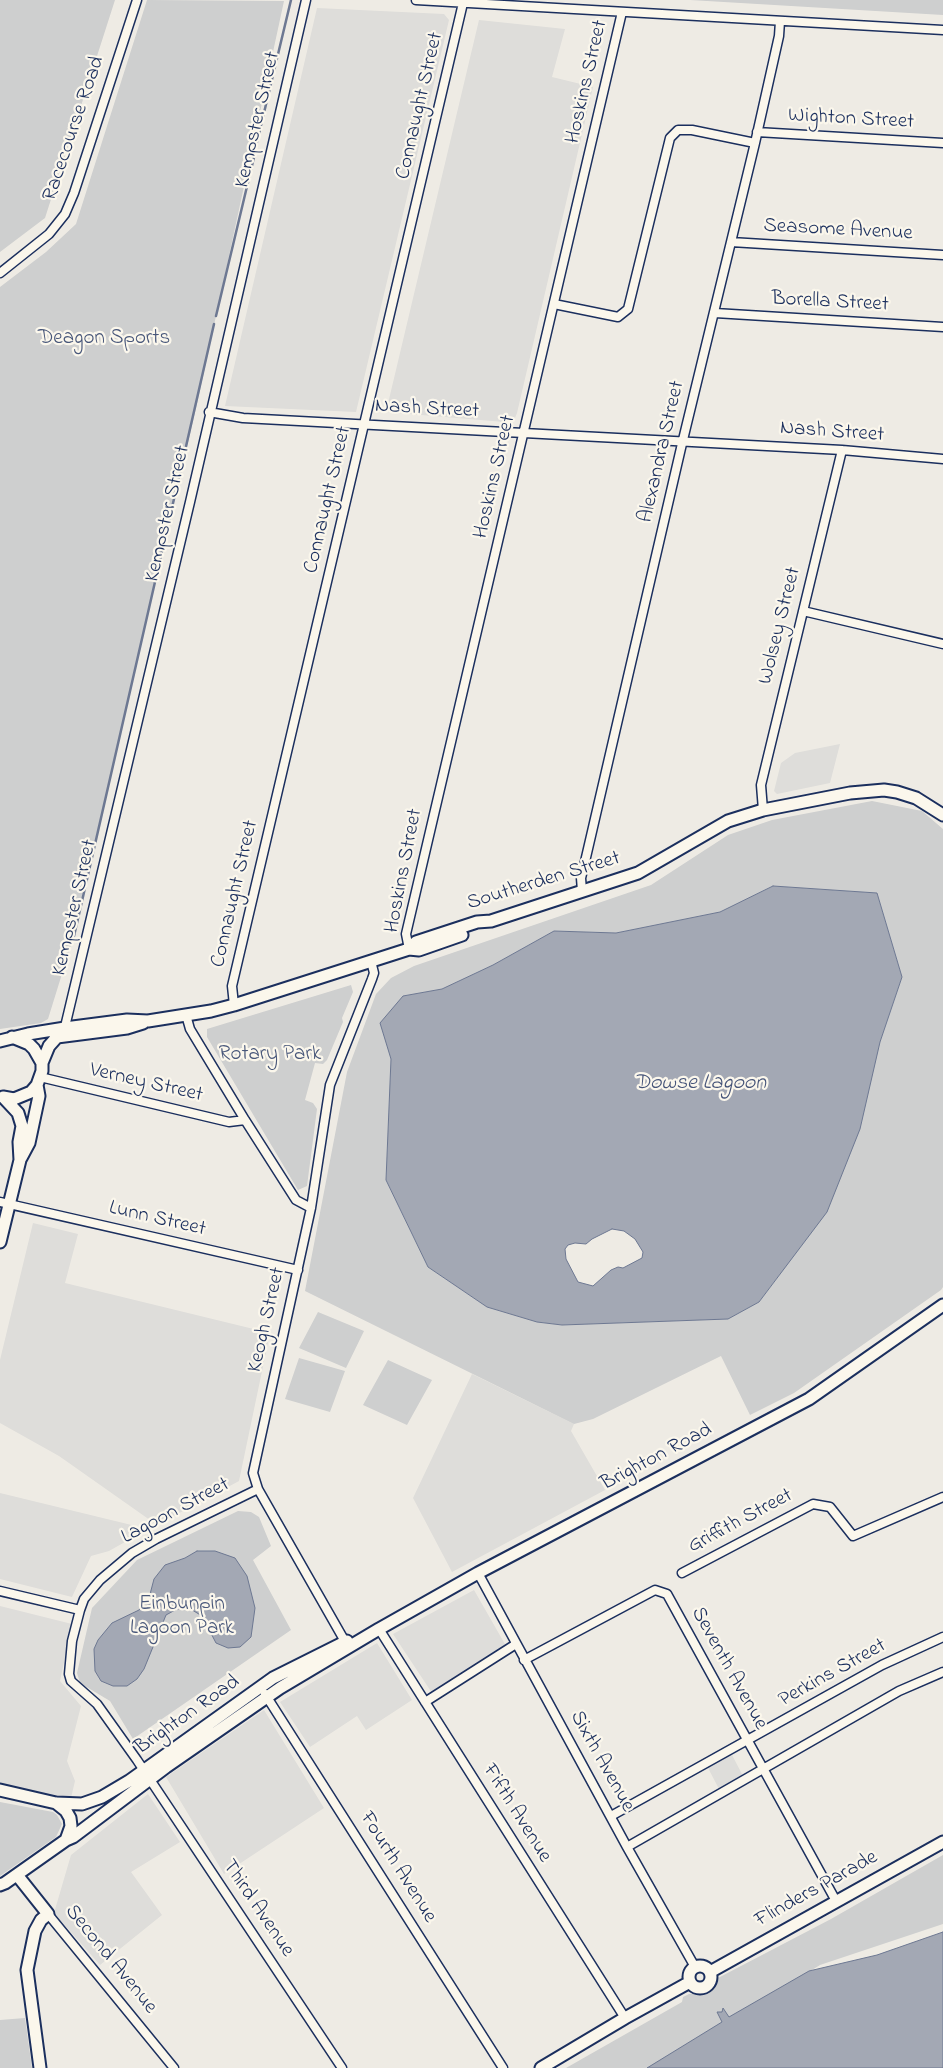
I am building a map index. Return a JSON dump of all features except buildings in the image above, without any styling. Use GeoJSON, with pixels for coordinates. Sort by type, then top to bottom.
{"type":"FeatureCollection","features":[{"type":"Feature","properties":{"kind":"main road","name":"Southerden Street"},"geometry":{"type":"LineString","coordinates":[[3,1039],[64,1032],[127,1028],[148,1020],[234,1005],[409,949],[416,942],[477,922],[491,921],[638,873],[728,821],[763,810],[850,793],[884,790],[916,798],[943,814]]}},
{"type":"Feature","properties":{"kind":"main road"},"geometry":{"type":"LineString","coordinates":[[0,1242],[4,1204],[20,1160],[29,1143],[39,1096],[38,1081],[42,1063],[53,1041],[64,1032]]}},
{"type":"Feature","properties":{"kind":"main road"},"geometry":{"type":"LineString","coordinates":[[3,1039],[29,1044],[42,1063]]}},
{"type":"Feature","properties":{"kind":"main road"},"geometry":{"type":"LineString","coordinates":[[2,1097],[23,1097],[38,1081]]}},
{"type":"Feature","properties":{"kind":"main road"},"geometry":{"type":"LineString","coordinates":[[2,1097],[18,1113],[21,1119],[20,1160]]}},
{"type":"Feature","properties":{"kind":"main road","name":"Brighton Road"},"geometry":{"type":"LineString","coordinates":[[0,1790],[56,1803],[82,1804],[96,1800],[264,1692],[347,1644],[379,1629],[478,1573],[809,1399],[943,1305]]}},
{"type":"Feature","properties":{"kind":"main road","name":"Brighton Road"},"geometry":{"type":"LineString","coordinates":[[0,1885],[73,1837],[264,1692]]}},
{"type":"Feature","properties":{"kind":"main road"},"geometry":{"type":"LineString","coordinates":[[56,1803],[66,1811],[70,1818],[71,1826],[66,1840]]}},
{"type":"Feature","properties":{"kind":"main road","name":"Flinders Parade"},"geometry":{"type":"LineString","coordinates":[[710,1972],[943,1842]]}},
{"type":"Feature","properties":{"kind":"main road","name":"Second Avenue"},"geometry":{"type":"LineString","coordinates":[[17,1875],[48,1914]]}},
{"type":"Feature","properties":{"kind":"main road"},"geometry":{"type":"LineString","coordinates":[[40,2068],[27,1970],[35,1931],[40,1921],[48,1914]]}},
{"type":"Feature","properties":{"kind":"main road"},"geometry":{"type":"LineString","coordinates":[[694,1967],[705,1967],[710,1972],[709,1983],[703,1987],[696,1987],[690,1982],[689,1975],[694,1967]]}},
{"type":"Feature","properties":{"kind":"main road"},"geometry":{"type":"LineString","coordinates":[[540,2068],[690,1982]]}},
{"type":"Feature","properties":{"kind":"street","name":"Racecourse Road"},"geometry":{"type":"LineString","coordinates":[[0,273],[49,234],[59,224],[65,214],[74,193],[137,0]]}},
{"type":"Feature","properties":{"kind":"street","name":"Kempster Street"},"geometry":{"type":"LineString","coordinates":[[64,1032],[190,502],[305,0]]}},
{"type":"Feature","properties":{"kind":"street"},"geometry":{"type":"LineString","coordinates":[[416,0],[943,30]]}},
{"type":"Feature","properties":{"kind":"street","name":"Connaught Street"},"geometry":{"type":"LineString","coordinates":[[234,1005],[232,986],[463,3]]}},
{"type":"Feature","properties":{"kind":"street","name":"Hoskins Street"},"geometry":{"type":"LineString","coordinates":[[409,949],[406,934],[622,12]]}},
{"type":"Feature","properties":{"kind":"street","name":"Alexandra Street"},"geometry":{"type":"LineString","coordinates":[[582,891],[581,878],[682,441],[715,313],[779,36],[780,21]]}},
{"type":"Feature","properties":{"kind":"street"},"geometry":{"type":"LineString","coordinates":[[554,304],[618,317],[628,309],[670,138],[678,130],[692,130],[754,143]]}},
{"type":"Feature","properties":{"kind":"street","name":"Wighton Street"},"geometry":{"type":"LineString","coordinates":[[757,132],[943,143]]}},
{"type":"Feature","properties":{"kind":"street","name":"Seasome Avenue"},"geometry":{"type":"LineString","coordinates":[[731,242],[943,255]]}},
{"type":"Feature","properties":{"kind":"street","name":"Borella Street"},"geometry":{"type":"LineString","coordinates":[[715,313],[943,327]]}},
{"type":"Feature","properties":{"kind":"street","name":"Nash Street"},"geometry":{"type":"LineString","coordinates":[[210,412],[243,418],[842,450],[943,460]]}},
{"type":"Feature","properties":{"kind":"street","name":"Wolsey Street"},"geometry":{"type":"LineString","coordinates":[[763,810],[761,785],[842,450]]}},
{"type":"Feature","properties":{"kind":"street"},"geometry":{"type":"LineString","coordinates":[[803,611],[943,644]]}},
{"type":"Feature","properties":{"kind":"street","name":"Hoskins Street"},"geometry":{"type":"LineString","coordinates":[[311,1208],[330,1085],[374,973],[371,961]]}},
{"type":"Feature","properties":{"kind":"street"},"geometry":{"type":"LineString","coordinates":[[186,1014],[190,1029],[296,1200],[311,1208]]}},
{"type":"Feature","properties":{"kind":"street","name":"Verney Street"},"geometry":{"type":"LineString","coordinates":[[38,1081],[229,1122],[245,1120]]}},
{"type":"Feature","properties":{"kind":"street","name":"Lunn Street"},"geometry":{"type":"LineString","coordinates":[[4,1204],[298,1270]]}},
{"type":"Feature","properties":{"kind":"street","name":"Keogh Street"},"geometry":{"type":"LineString","coordinates":[[311,1208],[253,1465],[254,1480],[347,1644]]}},
{"type":"Feature","properties":{"kind":"street","name":"Lagoon Street"},"geometry":{"type":"LineString","coordinates":[[143,1770],[97,1704],[71,1681],[69,1661],[80,1610],[90,1590],[132,1553],[164,1534],[258,1489]]}},
{"type":"Feature","properties":{"kind":"street","name":"Griffith Street"},"geometry":{"type":"LineString","coordinates":[[682,1573],[813,1504],[830,1507],[853,1536],[943,1497]]}},
{"type":"Feature","properties":{"kind":"street","name":"Sixth Avenue"},"geometry":{"type":"LineString","coordinates":[[478,1573],[626,1847],[694,1967]]}},
{"type":"Feature","properties":{"kind":"street","name":"Seventh Avenue"},"geometry":{"type":"LineString","coordinates":[[524,1660],[655,1590],[666,1594],[836,1901]]}},
{"type":"Feature","properties":{"kind":"street"},"geometry":{"type":"LineString","coordinates":[[0,1591],[80,1610]]}},
{"type":"Feature","properties":{"kind":"street","name":"Fifth Avenue"},"geometry":{"type":"LineString","coordinates":[[379,1629],[625,2018]]}},
{"type":"Feature","properties":{"kind":"street","name":"Perkins Street"},"geometry":{"type":"LineString","coordinates":[[610,1816],[882,1665],[943,1637]]}},
{"type":"Feature","properties":{"kind":"street"},"geometry":{"type":"LineString","coordinates":[[425,1702],[516,1644]]}},
{"type":"Feature","properties":{"kind":"street"},"geometry":{"type":"LineString","coordinates":[[626,1847],[899,1692],[943,1672]]}},
{"type":"Feature","properties":{"kind":"street","name":"Fourth Avenue"},"geometry":{"type":"LineString","coordinates":[[264,1692],[503,2068]]}},
{"type":"Feature","properties":{"kind":"street","name":"Third Avenue"},"geometry":{"type":"LineString","coordinates":[[143,1770],[342,2068]]}},
{"type":"Feature","properties":{"kind":"street","name":"Second Avenue"},"geometry":{"type":"LineString","coordinates":[[48,1914],[174,2068]]}},
{"type":"Feature","properties":{"kind":"shaded area"},"geometry":{"type":"Polygon","coordinates":[[[317,8],[444,14],[449,20],[356,412],[225,406],[317,8]]]}},
{"type":"Feature","properties":{"kind":"shaded area"},"geometry":{"type":"Polygon","coordinates":[[[479,20],[565,29],[552,77],[593,87],[517,413],[515,418],[504,422],[386,412],[479,20]]]}},
{"type":"Feature","properties":{"kind":"shaded area"},"geometry":{"type":"Polygon","coordinates":[[[840,744],[830,783],[777,794],[774,791],[781,763],[795,753],[840,744]]]}},
{"type":"Feature","properties":{"kind":"shaded area"},"geometry":{"type":"Polygon","coordinates":[[[33,1223],[78,1234],[65,1283],[270,1333],[239,1481],[157,1525],[59,1456],[0,1423],[0,1360],[33,1223]]]}},
{"type":"Feature","properties":{"kind":"shaded area"},"geometry":{"type":"Polygon","coordinates":[[[472,1374],[574,1424],[571,1431],[605,1490],[452,1572],[413,1498],[472,1374]]]}},
{"type":"Feature","properties":{"kind":"shaded area"},"geometry":{"type":"Polygon","coordinates":[[[0,1493],[148,1529],[109,1551],[91,1556],[72,1597],[0,1579],[0,1493]]]}},
{"type":"Feature","properties":{"kind":"shaded area"},"geometry":{"type":"Polygon","coordinates":[[[474,1590],[506,1646],[432,1693],[393,1634],[474,1590]]]}},
{"type":"Feature","properties":{"kind":"shaded area"},"geometry":{"type":"Polygon","coordinates":[[[0,1606],[72,1624],[60,1681],[81,1706],[67,1761],[75,1781],[70,1802],[0,1787],[0,1606]]]}},
{"type":"Feature","properties":{"kind":"shaded area"},"geometry":{"type":"Polygon","coordinates":[[[377,1643],[412,1700],[366,1730],[357,1716],[310,1747],[280,1702],[377,1643]]]}},
{"type":"Feature","properties":{"kind":"shaded area"},"geometry":{"type":"Polygon","coordinates":[[[264,1710],[324,1808],[224,1874],[166,1777],[264,1710]]]}},
{"type":"Feature","properties":{"kind":"shaded area"},"geometry":{"type":"Polygon","coordinates":[[[731,1753],[743,1776],[719,1789],[707,1766],[731,1753]]]}},
{"type":"Feature","properties":{"kind":"shaded area"},"geometry":{"type":"Polygon","coordinates":[[[148,1794],[180,1842],[131,1872],[162,1915],[100,1965],[54,1913],[71,1855],[148,1794]]]}},
{"type":"Feature","properties":{"kind":"green space"},"geometry":{"type":"Polygon","coordinates":[[[0,0],[115,0],[45,218],[0,252],[0,0]]]}},
{"type":"Feature","properties":{"kind":"green space","name":"Deagon Sports"},"geometry":{"type":"Polygon","coordinates":[[[147,0],[284,1],[197,404],[70,948],[48,1019],[41,1023],[0,1029],[0,287],[46,252],[76,224],[147,0]]]}},
{"type":"Feature","properties":{"kind":"green space"},"geometry":{"type":"Polygon","coordinates":[[[690,0],[943,0],[943,15],[690,0]]]}},
{"type":"Feature","properties":{"kind":"green space"},"geometry":{"type":"Polygon","coordinates":[[[872,801],[922,811],[943,829],[943,1287],[941,1290],[794,1393],[750,1415],[721,1356],[593,1419],[574,1424],[305,1291],[347,1072],[376,994],[391,978],[414,966],[651,885],[728,835],[772,820],[872,801]],[[773,886],[720,912],[616,933],[554,931],[493,965],[442,989],[403,996],[391,1059],[386,1180],[428,1267],[487,1307],[537,1322],[562,1325],[728,1319],[759,1302],[779,1276],[880,1042],[902,977],[877,893],[773,886]]]}},
{"type":"Feature","properties":{"kind":"green space","name":"Rotary Park"},"geometry":{"type":"Polygon","coordinates":[[[351,985],[353,992],[342,1018],[343,1022],[327,1060],[323,1064],[315,1063],[305,1100],[313,1103],[317,1109],[307,1186],[298,1190],[207,1037],[207,1029],[351,985]]]}},
{"type":"Feature","properties":{"kind":"green space"},"geometry":{"type":"Polygon","coordinates":[[[318,1312],[364,1331],[346,1368],[299,1348],[318,1312]]]}},
{"type":"Feature","properties":{"kind":"green space"},"geometry":{"type":"Polygon","coordinates":[[[299,1358],[345,1371],[330,1412],[285,1399],[299,1358]]]}},
{"type":"Feature","properties":{"kind":"green space"},"geometry":{"type":"Polygon","coordinates":[[[388,1360],[432,1380],[407,1425],[363,1405],[388,1360]]]}},
{"type":"Feature","properties":{"kind":"green space","name":"Einbunpin Lagoon Park"},"geometry":{"type":"Polygon","coordinates":[[[238,1511],[251,1512],[259,1517],[271,1546],[253,1560],[291,1630],[133,1739],[110,1701],[80,1683],[77,1673],[92,1608],[137,1560],[238,1511]]]}},
{"type":"Feature","properties":{"kind":"green space"},"geometry":{"type":"Polygon","coordinates":[[[0,1802],[53,1812],[62,1824],[56,1837],[0,1876],[0,1802]]]}},
{"type":"Feature","properties":{"kind":"green space"},"geometry":{"type":"Polygon","coordinates":[[[943,1855],[943,1924],[820,1965],[653,2068],[566,2068],[682,2002],[683,1997],[689,1994],[707,1993],[713,1988],[718,1978],[831,1919],[943,1855]]]}},
{"type":"Feature","properties":{"kind":"green space"},"geometry":{"type":"Polygon","coordinates":[[[25,2018],[32,2068],[0,2068],[0,2020],[25,2018]]]}},
{"type":"Feature","properties":{"kind":"water","name":"Dowse Lagoon"},"geometry":{"type":"Polygon","coordinates":[[[773,886],[877,893],[902,977],[880,1042],[860,1129],[827,1212],[759,1302],[728,1319],[562,1325],[537,1322],[487,1307],[428,1267],[386,1180],[391,1059],[380,1023],[403,996],[442,989],[493,965],[554,931],[616,933],[720,912],[773,886]],[[612,1229],[586,1244],[575,1243],[568,1245],[565,1249],[566,1259],[578,1282],[593,1286],[611,1270],[618,1267],[623,1268],[642,1258],[643,1252],[635,1239],[624,1231],[612,1229]]]}},
{"type":"Feature","properties":{"kind":"water"},"geometry":{"type":"Polygon","coordinates":[[[197,1551],[215,1551],[235,1558],[247,1576],[255,1608],[251,1637],[240,1647],[228,1648],[216,1643],[202,1616],[189,1608],[177,1609],[166,1615],[144,1669],[137,1679],[127,1686],[113,1686],[101,1681],[95,1671],[94,1649],[98,1640],[112,1623],[139,1610],[149,1598],[154,1579],[165,1565],[185,1558],[197,1551]]]}},
{"type":"Feature","properties":{"kind":"water"},"geometry":{"type":"Polygon","coordinates":[[[943,1932],[943,2068],[647,2068],[722,2022],[717,2012],[722,2012],[723,2008],[729,2017],[809,1971],[877,1955],[943,1932]]]}},
{"type":"Feature","properties":{"kind":"waterway"},"geometry":{"type":"LineString","coordinates":[[257,142],[291,0]]}},
{"type":"Feature","properties":{"kind":"waterway"},"geometry":{"type":"LineString","coordinates":[[216,316],[255,153]]}},
{"type":"Feature","properties":{"kind":"waterway"},"geometry":{"type":"LineString","coordinates":[[62,947],[74,936],[214,324]]}}]}
